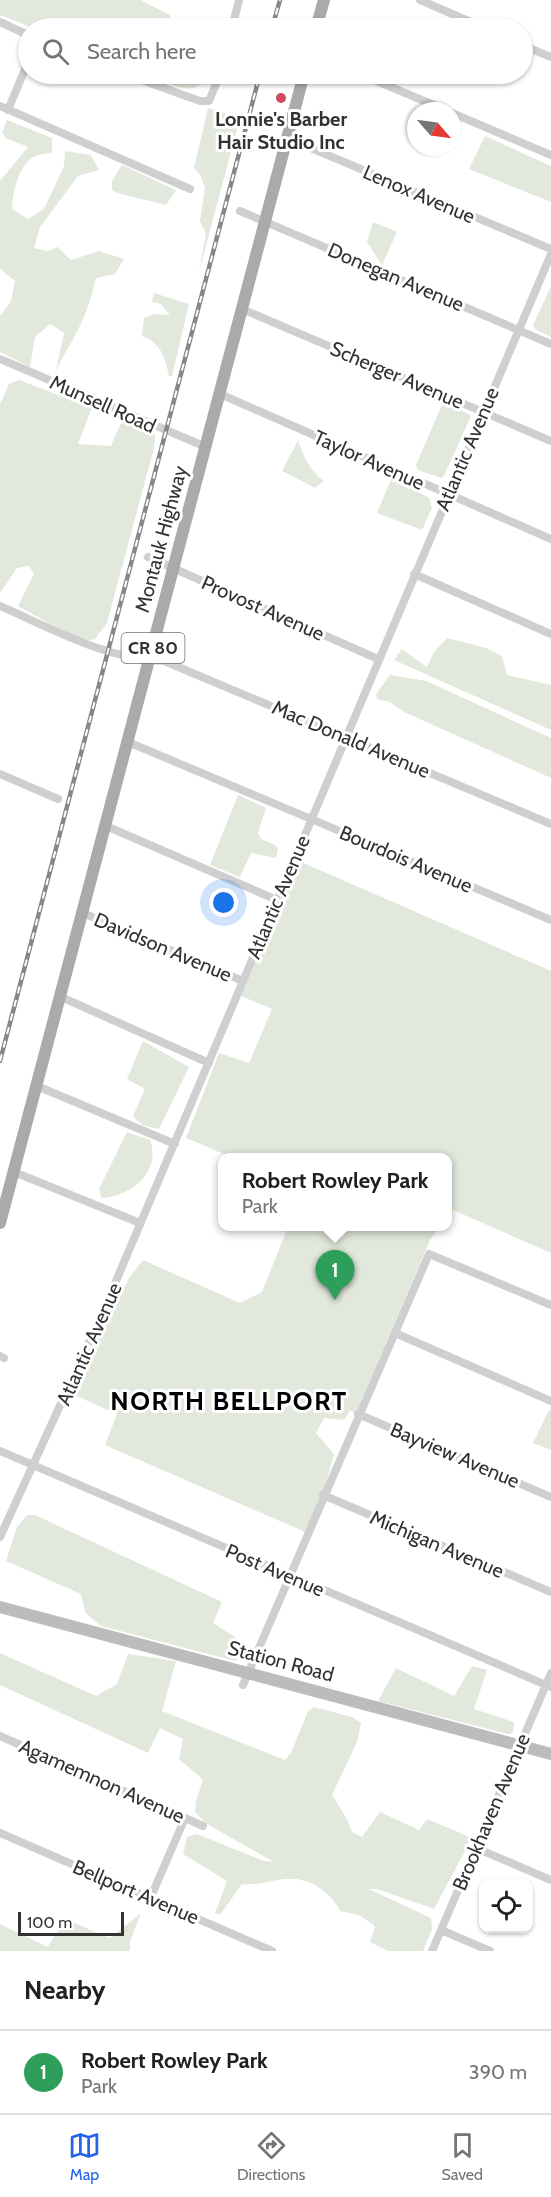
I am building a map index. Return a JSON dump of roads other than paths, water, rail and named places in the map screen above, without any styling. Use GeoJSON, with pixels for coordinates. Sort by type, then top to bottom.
{"type":"FeatureCollection","features":[{"type":"Feature","properties":{"kind":"main road"},"geometry":{"type":"LineString","coordinates":[[319,18],[324,0]]}},
{"type":"Feature","properties":{"kind":"main road","name":"Montauk Highway"},"geometry":{"type":"LineString","coordinates":[[0,1223],[301,84]]}},
{"type":"Feature","properties":{"kind":"main road","name":"Station Road"},"geometry":{"type":"LineString","coordinates":[[0,1607],[249,1672],[551,1755]]}},
{"type":"Feature","properties":{"kind":"street"},"geometry":{"type":"LineString","coordinates":[[235,18],[240,0]]}},
{"type":"Feature","properties":{"kind":"street"},"geometry":{"type":"LineString","coordinates":[[420,0],[462,18]]}},
{"type":"Feature","properties":{"kind":"street"},"geometry":{"type":"LineString","coordinates":[[0,22],[18,30]]}},
{"type":"Feature","properties":{"kind":"street"},"geometry":{"type":"LineString","coordinates":[[533,50],[551,57]]}},
{"type":"Feature","properties":{"kind":"street"},"geometry":{"type":"LineString","coordinates":[[18,81],[4,108],[190,189]]}},
{"type":"Feature","properties":{"kind":"street"},"geometry":{"type":"LineString","coordinates":[[153,84],[200,101],[209,101],[216,84]]}},
{"type":"Feature","properties":{"kind":"street"},"geometry":{"type":"LineString","coordinates":[[384,84],[426,102]]}},
{"type":"Feature","properties":{"kind":"street"},"geometry":{"type":"LineString","coordinates":[[461,117],[551,155]]}},
{"type":"Feature","properties":{"kind":"street","name":"Lenox Avenue"},"geometry":{"type":"LineString","coordinates":[[287,138],[551,252]]}},
{"type":"Feature","properties":{"kind":"street","name":"Donegan Avenue"},"geometry":{"type":"LineString","coordinates":[[240,211],[551,344]]}},
{"type":"Feature","properties":{"kind":"street","name":"Atlantic Avenue"},"geometry":{"type":"LineString","coordinates":[[0,1537],[35,1466],[175,1144],[551,252]]}},
{"type":"Feature","properties":{"kind":"street","name":"Scherger Avenue"},"geometry":{"type":"LineString","coordinates":[[242,309],[551,441]]}},
{"type":"Feature","properties":{"kind":"street","name":"Munsell Road"},"geometry":{"type":"LineString","coordinates":[[0,359],[206,447]]}},
{"type":"Feature","properties":{"kind":"street","name":"Taylor Avenue"},"geometry":{"type":"LineString","coordinates":[[220,394],[551,539]]}},
{"type":"Feature","properties":{"kind":"street","name":"Provost Avenue"},"geometry":{"type":"LineString","coordinates":[[148,557],[378,659]]}},
{"type":"Feature","properties":{"kind":"street"},"geometry":{"type":"LineString","coordinates":[[414,574],[551,634]]}},
{"type":"Feature","properties":{"kind":"street","name":"Mac Donald Avenue"},"geometry":{"type":"LineString","coordinates":[[0,606],[91,646],[138,660],[164,661],[551,824]]}},
{"type":"Feature","properties":{"kind":"street","name":"Bourdois Avenue"},"geometry":{"type":"LineString","coordinates":[[128,742],[551,920]]}},
{"type":"Feature","properties":{"kind":"street"},"geometry":{"type":"LineString","coordinates":[[0,774],[58,799]]}},
{"type":"Feature","properties":{"kind":"street"},"geometry":{"type":"LineString","coordinates":[[106,826],[277,900]]}},
{"type":"Feature","properties":{"kind":"street","name":"Davidson Avenue"},"geometry":{"type":"LineString","coordinates":[[83,913],[243,981]]}},
{"type":"Feature","properties":{"kind":"street"},"geometry":{"type":"LineString","coordinates":[[61,998],[209,1063]]}},
{"type":"Feature","properties":{"kind":"street"},"geometry":{"type":"LineString","coordinates":[[37,1086],[175,1144]]}},
{"type":"Feature","properties":{"kind":"street"},"geometry":{"type":"LineString","coordinates":[[14,1172],[140,1223]]}},
{"type":"Feature","properties":{"kind":"street"},"geometry":{"type":"LineString","coordinates":[[243,1686],[323,1495],[429,1254],[551,1305]]}},
{"type":"Feature","properties":{"kind":"street"},"geometry":{"type":"LineString","coordinates":[[395,1333],[551,1401]]}},
{"type":"Feature","properties":{"kind":"street","name":"Bayview Avenue"},"geometry":{"type":"LineString","coordinates":[[358,1414],[551,1497]]}},
{"type":"Feature","properties":{"kind":"street","name":"Post Avenue"},"geometry":{"type":"LineString","coordinates":[[0,1451],[548,1686]]}},
{"type":"Feature","properties":{"kind":"street","name":"Michigan Avenue"},"geometry":{"type":"LineString","coordinates":[[323,1495],[551,1592]]}},
{"type":"Feature","properties":{"kind":"street","name":"Brookhaven Avenue"},"geometry":{"type":"LineString","coordinates":[[432,1951],[548,1686],[551,1673]]}},
{"type":"Feature","properties":{"kind":"street","name":"Agamemnon Avenue"},"geometry":{"type":"LineString","coordinates":[[0,1736],[203,1826]]}},
{"type":"Feature","properties":{"kind":"street"},"geometry":{"type":"LineString","coordinates":[[150,1899],[185,1818]]}},
{"type":"Feature","properties":{"kind":"street","name":"Bellport Avenue"},"geometry":{"type":"LineString","coordinates":[[0,1833],[272,1951]]}},
{"type":"Feature","properties":{"kind":"street"},"geometry":{"type":"LineString","coordinates":[[476,1848],[551,1880]]}},
{"type":"Feature","properties":{"kind":"street"},"geometry":{"type":"LineString","coordinates":[[441,1930],[490,1951]]}},
{"type":"Feature","properties":{"kind":"railway"},"geometry":{"type":"LineString","coordinates":[[275,18],[280,0]]}},
{"type":"Feature","properties":{"kind":"railway"},"geometry":{"type":"LineString","coordinates":[[0,1061],[257,84]]}},
{"type":"Feature","properties":{"kind":"place","name":"Lonnie's Barber Hair Studio Inc"},"geometry":{"type":"Point","coordinates":[281,98]}},
{"type":"Feature","properties":{"kind":"place","name":"Robert Rowley Park"},"geometry":{"type":"Point","coordinates":[335,1300]}},
{"type":"Feature","properties":{"kind":"district","name":"NORTH BELLPORT"},"geometry":{"type":"Point","coordinates":[229,1401]}}]}
